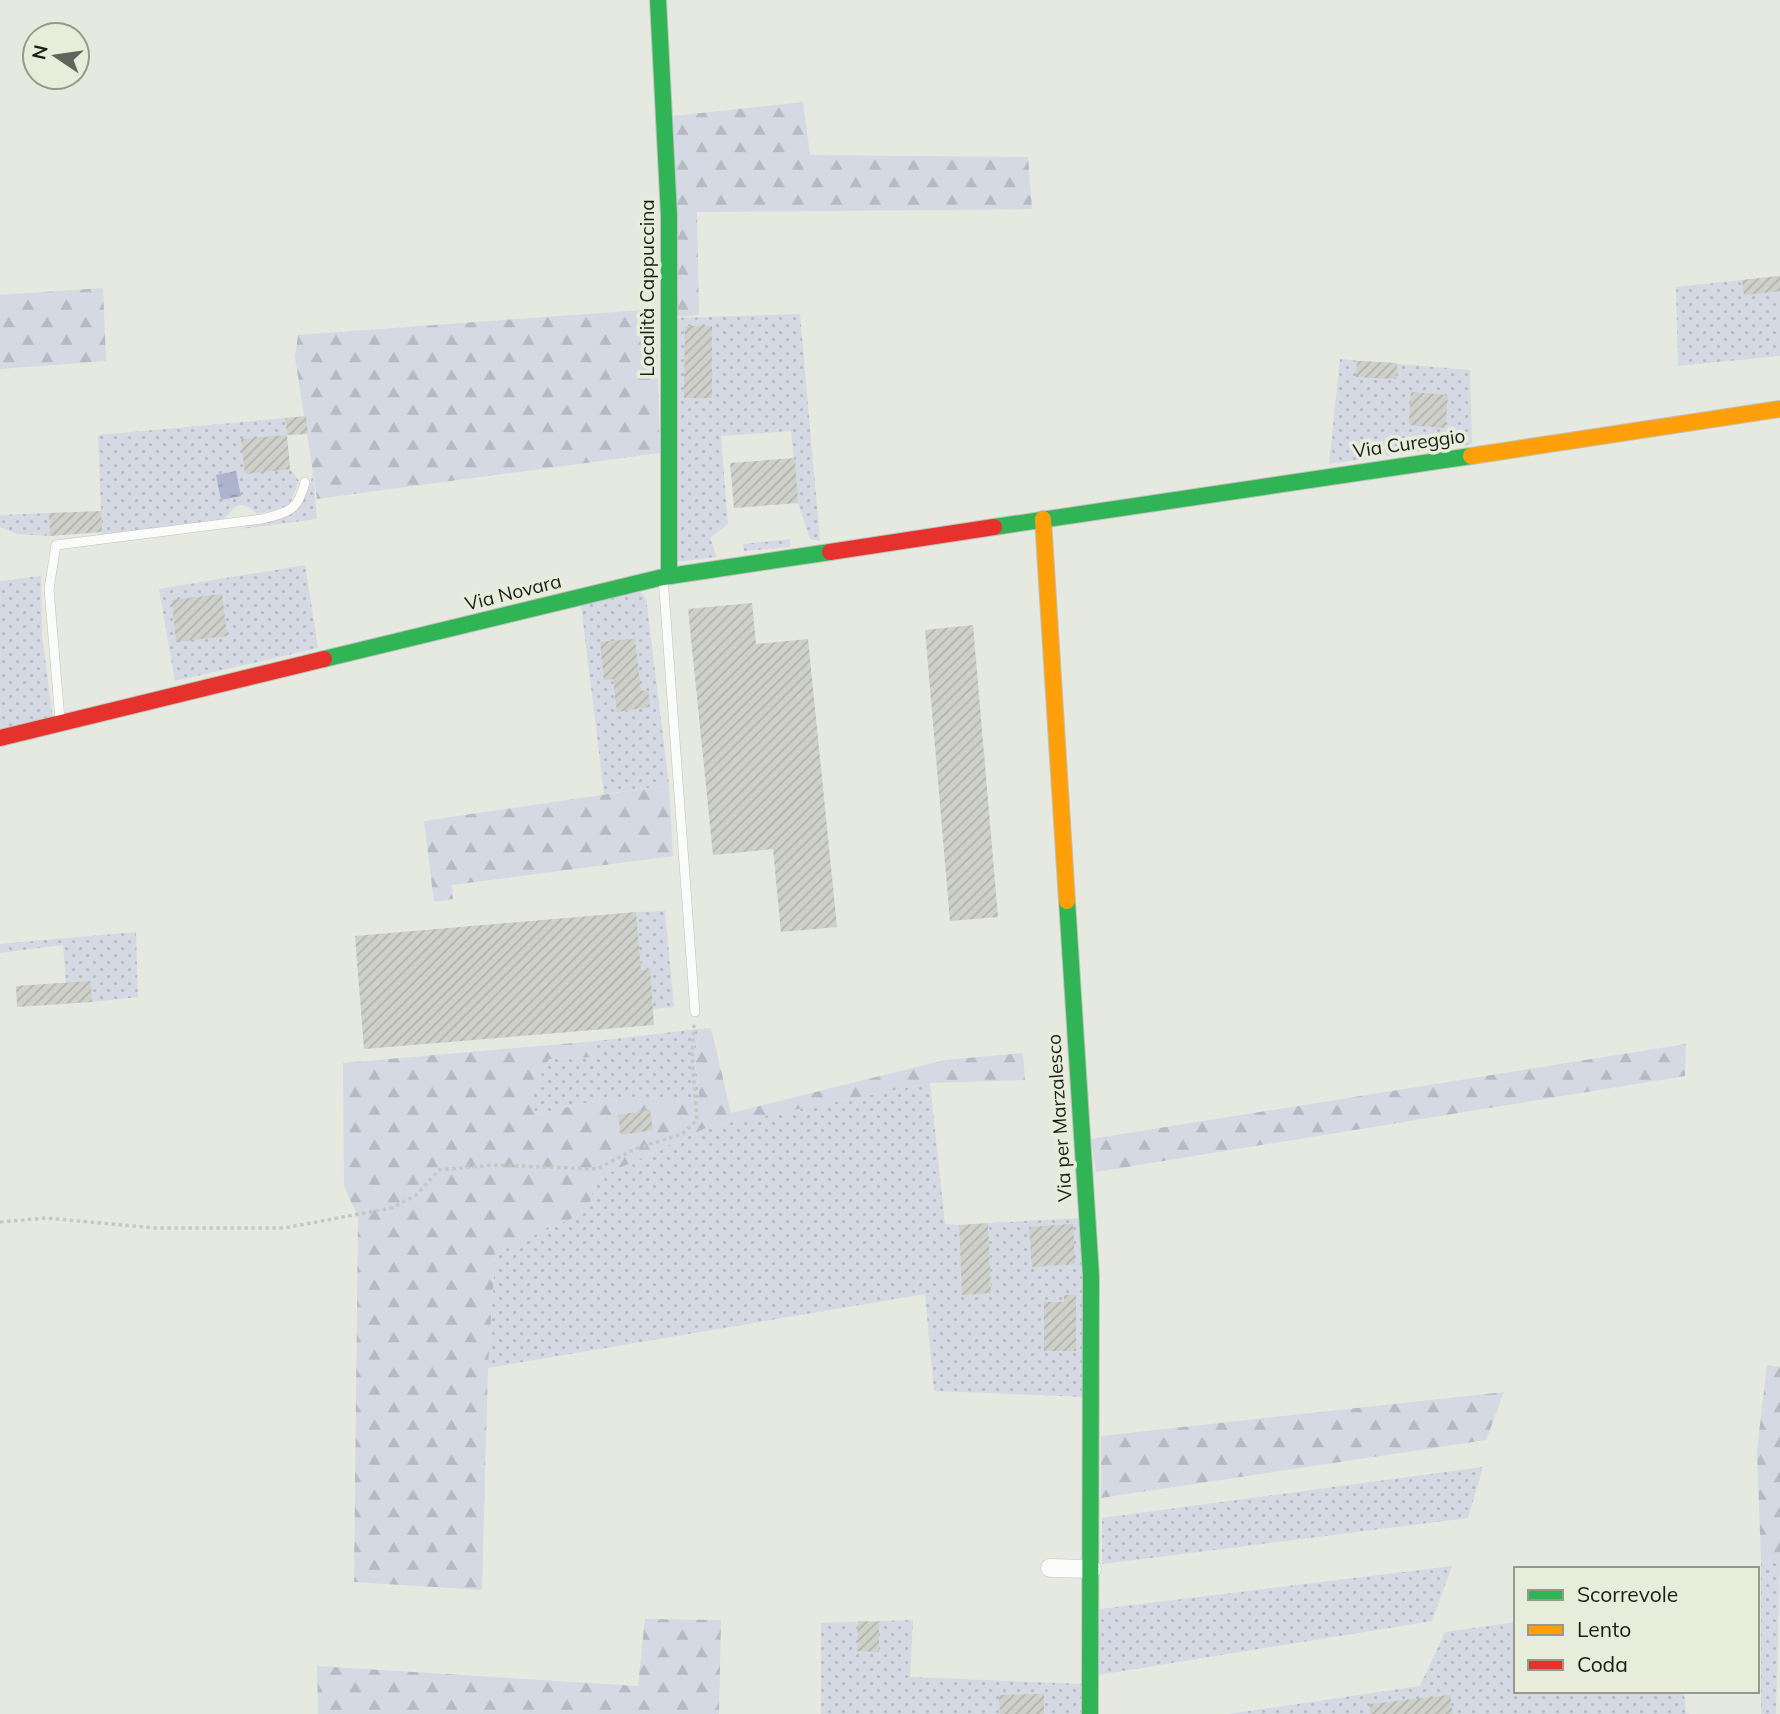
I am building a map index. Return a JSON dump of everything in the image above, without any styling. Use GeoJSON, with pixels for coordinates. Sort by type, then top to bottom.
{"type":"FeatureCollection","features":[{"type":"Feature","properties":{"kind":"main road","name":"Località Cappuccina"},"geometry":{"type":"LineString","coordinates":[[658,0],[665,67],[667,160],[666,576]]}},
{"type":"Feature","properties":{"kind":"main road","name":"Via Cureggio"},"geometry":{"type":"LineString","coordinates":[[1043,519],[1780,409]]}},
{"type":"Feature","properties":{"kind":"main road","name":"Via Novara"},"geometry":{"type":"LineString","coordinates":[[0,738],[666,576],[1043,519]]}},
{"type":"Feature","properties":{"kind":"main road","name":"Via per Marzalesco"},"geometry":{"type":"LineString","coordinates":[[1043,519],[1091,1276],[1090,1714]]}},
{"type":"Feature","properties":{"kind":"street"},"geometry":{"type":"LineString","coordinates":[[1050,1568],[1092,1569]]}},
{"type":"Feature","properties":{"kind":"lane"},"geometry":{"type":"LineString","coordinates":[[60,723],[49,589],[56,545],[262,519],[287,512],[300,501],[305,482]]}},
{"type":"Feature","properties":{"kind":"lane"},"geometry":{"type":"LineString","coordinates":[[666,576],[695,1012]]}},
{"type":"Feature","properties":{"kind":"path"},"geometry":{"type":"LineString","coordinates":[[0,1222],[46,1218],[155,1228],[284,1228],[391,1208],[415,1196],[439,1170],[493,1165],[597,1169],[635,1149],[682,1134],[697,1120],[692,1057],[695,1012]]}},
{"type":"Feature","properties":{"kind":"green space"},"geometry":{"type":"Polygon","coordinates":[[[803,102],[810,155],[1028,157],[1032,209],[697,212],[699,315],[674,317],[673,116],[803,102]]]}},
{"type":"Feature","properties":{"kind":"green space"},"geometry":{"type":"Polygon","coordinates":[[[1780,276],[1780,356],[1678,366],[1676,287],[1780,276]]]}},
{"type":"Feature","properties":{"kind":"green space"},"geometry":{"type":"Polygon","coordinates":[[[103,288],[106,361],[0,369],[0,295],[103,288]]]}},
{"type":"Feature","properties":{"kind":"green space"},"geometry":{"type":"Polygon","coordinates":[[[656,309],[660,453],[317,499],[295,357],[298,335],[656,309]]]}},
{"type":"Feature","properties":{"kind":"green space"},"geometry":{"type":"Polygon","coordinates":[[[800,314],[820,541],[810,539],[798,503],[791,431],[721,436],[728,524],[710,538],[717,557],[676,562],[674,318],[800,314]]]}},
{"type":"Feature","properties":{"kind":"green space"},"geometry":{"type":"Polygon","coordinates":[[[1340,359],[1470,370],[1472,444],[1329,464],[1340,359]]]}},
{"type":"Feature","properties":{"kind":"green space"},"geometry":{"type":"Polygon","coordinates":[[[285,418],[290,469],[299,481],[289,506],[257,514],[243,505],[238,505],[223,518],[204,524],[102,534],[98,435],[285,418]]]}},
{"type":"Feature","properties":{"kind":"green space"},"geometry":{"type":"Polygon","coordinates":[[[313,472],[317,519],[240,529],[279,518],[297,509],[309,489],[313,472]]]}},
{"type":"Feature","properties":{"kind":"green space"},"geometry":{"type":"Polygon","coordinates":[[[49,513],[50,536],[17,534],[0,527],[0,515],[49,513]]]}},
{"type":"Feature","properties":{"kind":"green space"},"geometry":{"type":"Polygon","coordinates":[[[790,539],[790,547],[744,551],[743,544],[790,539]]]}},
{"type":"Feature","properties":{"kind":"green space"},"geometry":{"type":"Polygon","coordinates":[[[305,565],[318,648],[175,681],[159,589],[305,565]]]}},
{"type":"Feature","properties":{"kind":"green space"},"geometry":{"type":"Polygon","coordinates":[[[41,576],[42,636],[53,718],[0,730],[0,581],[41,576]]]}},
{"type":"Feature","properties":{"kind":"green space"},"geometry":{"type":"Polygon","coordinates":[[[640,592],[646,598],[669,785],[604,794],[581,605],[640,592]]]}},
{"type":"Feature","properties":{"kind":"green space"},"geometry":{"type":"Polygon","coordinates":[[[669,785],[673,856],[452,885],[453,899],[434,902],[424,821],[669,785]]]}},
{"type":"Feature","properties":{"kind":"green space"},"geometry":{"type":"Polygon","coordinates":[[[665,911],[674,1007],[653,1009],[649,969],[641,970],[636,912],[665,911]]]}},
{"type":"Feature","properties":{"kind":"green space"},"geometry":{"type":"Polygon","coordinates":[[[136,932],[138,997],[92,1002],[91,981],[66,983],[63,945],[0,953],[0,944],[136,932]]]}},
{"type":"Feature","properties":{"kind":"green space"},"geometry":{"type":"Polygon","coordinates":[[[711,1028],[731,1113],[945,1060],[1023,1053],[1025,1080],[930,1083],[708,1127],[596,1179],[588,1211],[495,1253],[488,1368],[482,1590],[354,1582],[358,1217],[344,1186],[343,1063],[597,1041],[594,1057],[549,1059],[532,1093],[536,1116],[579,1104],[611,1099],[671,1100],[699,1095],[695,1057],[698,1029],[711,1028]]]}},
{"type":"Feature","properties":{"kind":"green space"},"geometry":{"type":"Polygon","coordinates":[[[698,1029],[695,1057],[699,1095],[671,1100],[611,1099],[578,1104],[535,1116],[532,1093],[549,1059],[594,1057],[597,1041],[698,1029]]]}},
{"type":"Feature","properties":{"kind":"green space"},"geometry":{"type":"Polygon","coordinates":[[[1686,1044],[1685,1076],[1096,1172],[1091,1139],[1686,1044]]]}},
{"type":"Feature","properties":{"kind":"green space"},"geometry":{"type":"Polygon","coordinates":[[[930,1083],[945,1224],[959,1225],[962,1294],[991,1293],[988,1223],[1082,1218],[1087,1397],[934,1391],[925,1294],[488,1368],[495,1253],[587,1211],[596,1179],[708,1127],[930,1083]]]}},
{"type":"Feature","properties":{"kind":"green space"},"geometry":{"type":"Polygon","coordinates":[[[1767,1365],[1780,1367],[1780,1560],[1761,1560],[1757,1450],[1767,1365]]]}},
{"type":"Feature","properties":{"kind":"green space"},"geometry":{"type":"Polygon","coordinates":[[[1504,1392],[1486,1440],[1101,1498],[1101,1436],[1504,1392]]]}},
{"type":"Feature","properties":{"kind":"green space"},"geometry":{"type":"Polygon","coordinates":[[[1483,1467],[1468,1518],[1102,1564],[1102,1518],[1483,1467]]]}},
{"type":"Feature","properties":{"kind":"green space"},"geometry":{"type":"Polygon","coordinates":[[[1761,1560],[1780,1560],[1776,1714],[1761,1714],[1761,1560]]]}},
{"type":"Feature","properties":{"kind":"green space"},"geometry":{"type":"Polygon","coordinates":[[[1452,1566],[1432,1621],[1098,1675],[1100,1609],[1452,1566]]]}},
{"type":"Feature","properties":{"kind":"green space"},"geometry":{"type":"Polygon","coordinates":[[[645,1619],[721,1620],[719,1714],[318,1714],[317,1666],[638,1686],[645,1619]]]}},
{"type":"Feature","properties":{"kind":"green space"},"geometry":{"type":"Polygon","coordinates":[[[913,1620],[910,1677],[1084,1684],[1083,1714],[821,1714],[821,1623],[913,1620]]]}},
{"type":"Feature","properties":{"kind":"green space"},"geometry":{"type":"Polygon","coordinates":[[[1514,1622],[1514,1693],[1684,1693],[1686,1713],[1690,1714],[1228,1714],[1420,1686],[1445,1632],[1514,1622]]]}},
{"type":"Feature","properties":{"kind":"water"},"geometry":{"type":"Polygon","coordinates":[[[236,471],[241,496],[221,500],[216,475],[236,471]]]}},
{"type":"Feature","properties":{"kind":"building"},"geometry":{"type":"Polygon","coordinates":[[[1780,276],[1780,291],[1744,295],[1742,280],[1780,276]]]}},
{"type":"Feature","properties":{"kind":"building"},"geometry":{"type":"Polygon","coordinates":[[[685,326],[712,326],[712,398],[684,398],[685,326]]]}},
{"type":"Feature","properties":{"kind":"building"},"geometry":{"type":"Polygon","coordinates":[[[1357,361],[1397,363],[1396,379],[1356,377],[1357,361]]]}},
{"type":"Feature","properties":{"kind":"building"},"geometry":{"type":"Polygon","coordinates":[[[1411,392],[1448,395],[1445,428],[1409,425],[1411,392]]]}},
{"type":"Feature","properties":{"kind":"building"},"geometry":{"type":"Polygon","coordinates":[[[306,416],[308,434],[287,435],[285,418],[306,416]]]}},
{"type":"Feature","properties":{"kind":"building"},"geometry":{"type":"Polygon","coordinates":[[[287,435],[290,469],[245,474],[241,439],[287,435]]]}},
{"type":"Feature","properties":{"kind":"building"},"geometry":{"type":"Polygon","coordinates":[[[795,458],[798,503],[734,508],[730,463],[795,458]]]}},
{"type":"Feature","properties":{"kind":"building"},"geometry":{"type":"Polygon","coordinates":[[[101,511],[102,532],[50,536],[49,513],[101,511]]]}},
{"type":"Feature","properties":{"kind":"building"},"geometry":{"type":"Polygon","coordinates":[[[222,594],[227,636],[176,642],[172,600],[222,594]]]}},
{"type":"Feature","properties":{"kind":"building"},"geometry":{"type":"Polygon","coordinates":[[[752,603],[756,644],[808,639],[837,927],[781,932],[773,849],[713,855],[688,609],[752,603]]]}},
{"type":"Feature","properties":{"kind":"building"},"geometry":{"type":"Polygon","coordinates":[[[973,625],[998,917],[950,921],[925,630],[973,625]]]}},
{"type":"Feature","properties":{"kind":"building"},"geometry":{"type":"Polygon","coordinates":[[[635,639],[641,691],[648,690],[650,707],[617,712],[613,679],[604,680],[600,642],[635,639]]]}},
{"type":"Feature","properties":{"kind":"building"},"geometry":{"type":"Polygon","coordinates":[[[636,912],[641,970],[650,969],[654,1025],[364,1049],[355,936],[636,912]]]}},
{"type":"Feature","properties":{"kind":"building"},"geometry":{"type":"Polygon","coordinates":[[[91,981],[92,1002],[17,1007],[16,986],[91,981]]]}},
{"type":"Feature","properties":{"kind":"building"},"geometry":{"type":"Polygon","coordinates":[[[650,1110],[653,1130],[621,1135],[618,1115],[650,1110]]]}},
{"type":"Feature","properties":{"kind":"building"},"geometry":{"type":"Polygon","coordinates":[[[988,1223],[991,1293],[962,1295],[959,1225],[988,1223]]]}},
{"type":"Feature","properties":{"kind":"building"},"geometry":{"type":"Polygon","coordinates":[[[1073,1224],[1075,1264],[1032,1267],[1029,1227],[1073,1224]]]}},
{"type":"Feature","properties":{"kind":"building"},"geometry":{"type":"Polygon","coordinates":[[[1064,1295],[1076,1295],[1076,1351],[1044,1351],[1044,1302],[1064,1302],[1064,1295]]]}},
{"type":"Feature","properties":{"kind":"building"},"geometry":{"type":"Polygon","coordinates":[[[858,1621],[879,1622],[879,1652],[857,1651],[858,1621]]]}},
{"type":"Feature","properties":{"kind":"building"},"geometry":{"type":"Polygon","coordinates":[[[1044,1694],[1044,1714],[1000,1714],[999,1695],[1044,1694]]]}},
{"type":"Feature","properties":{"kind":"building"},"geometry":{"type":"Polygon","coordinates":[[[1450,1695],[1453,1714],[1370,1714],[1370,1704],[1450,1695]]]}},
{"type":"Feature","properties":{"kind":"traffic: fast"},"geometry":{"type":"LineString","coordinates":[[658,0],[669,216],[669,576]]}},
{"type":"Feature","properties":{"kind":"traffic: fast"},"geometry":{"type":"LineString","coordinates":[[994,527],[1471,456]]}},
{"type":"Feature","properties":{"kind":"traffic: fast"},"geometry":{"type":"LineString","coordinates":[[324,659],[663,577],[830,552]]}},
{"type":"Feature","properties":{"kind":"traffic: fast"},"geometry":{"type":"LineString","coordinates":[[1067,901],[1091,1276],[1090,1714]]}},
{"type":"Feature","properties":{"kind":"traffic: slow"},"geometry":{"type":"LineString","coordinates":[[1471,456],[1780,409]]}},
{"type":"Feature","properties":{"kind":"traffic: slow"},"geometry":{"type":"LineString","coordinates":[[1043,519],[1067,901]]}},
{"type":"Feature","properties":{"kind":"traffic: jam"},"geometry":{"type":"LineString","coordinates":[[830,552],[994,527]]}},
{"type":"Feature","properties":{"kind":"traffic: jam"},"geometry":{"type":"LineString","coordinates":[[0,738],[324,659]]}}]}
